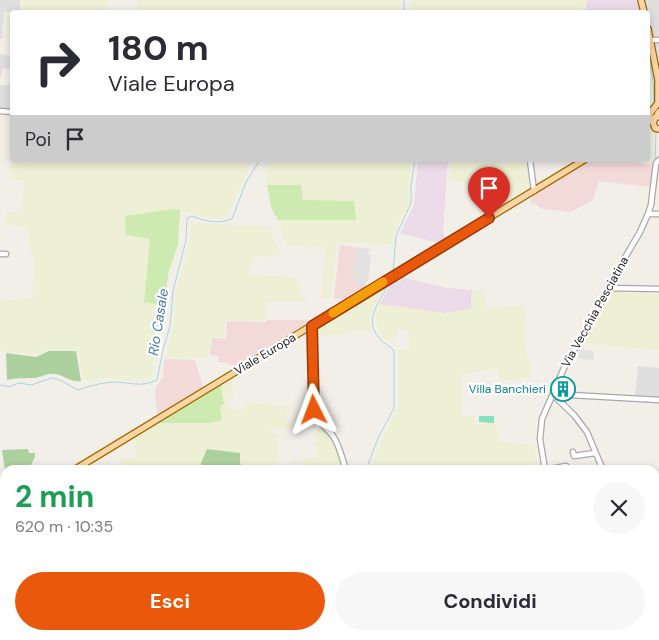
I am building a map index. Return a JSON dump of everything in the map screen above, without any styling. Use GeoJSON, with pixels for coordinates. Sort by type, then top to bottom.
{"type":"FeatureCollection","features":[{"type":"Feature","properties":{"kind":"main road"},"geometry":{"type":"LineString","coordinates":[[650,40],[659,84],[658,103],[650,113]]}},
{"type":"Feature","properties":{"kind":"main road"},"geometry":{"type":"LineString","coordinates":[[658,115],[652,123],[658,129]]}},
{"type":"Feature","properties":{"kind":"main road","name":"Viale Europa"},"geometry":{"type":"LineString","coordinates":[[82,465],[581,162]]}},
{"type":"Feature","properties":{"kind":"street"},"geometry":{"type":"LineString","coordinates":[[650,40],[659,40]]}},
{"type":"Feature","properties":{"kind":"street","name":"Via Vecchia Pesciatina"},"geometry":{"type":"LineString","coordinates":[[544,465],[540,445],[542,419],[567,361],[596,314],[608,288],[640,232],[651,205],[656,163],[659,160]]}},
{"type":"Feature","properties":{"kind":"street"},"geometry":{"type":"LineString","coordinates":[[530,162],[534,190]]}},
{"type":"Feature","properties":{"kind":"street"},"geometry":{"type":"LineString","coordinates":[[648,214],[659,214]]}},
{"type":"Feature","properties":{"kind":"street"},"geometry":{"type":"LineString","coordinates":[[608,288],[659,289]]}},
{"type":"Feature","properties":{"kind":"street"},"geometry":{"type":"LineString","coordinates":[[312,326],[315,416],[338,446],[344,465]]}},
{"type":"Feature","properties":{"kind":"street"},"geometry":{"type":"LineString","coordinates":[[553,395],[571,411],[587,432],[601,465]]}},
{"type":"Feature","properties":{"kind":"street"},"geometry":{"type":"LineString","coordinates":[[571,395],[659,400]]}},
{"type":"Feature","properties":{"kind":"street"},"geometry":{"type":"LineString","coordinates":[[573,452],[574,456],[596,453]]}},
{"type":"Feature","properties":{"kind":"shaded area"},"geometry":{"type":"Polygon","coordinates":[[[0,0],[20,0],[21,10],[4,12],[2,39],[0,39],[0,0]]]}},
{"type":"Feature","properties":{"kind":"shaded area"},"geometry":{"type":"Polygon","coordinates":[[[587,0],[639,0],[642,10],[585,10],[587,0]]]}},
{"type":"Feature","properties":{"kind":"shaded area"},"geometry":{"type":"Polygon","coordinates":[[[639,0],[659,0],[659,90],[657,90],[650,53],[650,10],[642,10],[639,0]]]}},
{"type":"Feature","properties":{"kind":"shaded area"},"geometry":{"type":"Polygon","coordinates":[[[0,54],[10,56],[10,69],[3,68],[0,80],[0,54]]]}},
{"type":"Feature","properties":{"kind":"shaded area"},"geometry":{"type":"Polygon","coordinates":[[[0,85],[10,85],[10,113],[0,112],[0,85]]]}},
{"type":"Feature","properties":{"kind":"shaded area"},"geometry":{"type":"Polygon","coordinates":[[[418,162],[448,162],[444,239],[438,243],[400,233],[414,205],[418,162]]]}},
{"type":"Feature","properties":{"kind":"shaded area"},"geometry":{"type":"Polygon","coordinates":[[[586,162],[631,162],[654,165],[650,187],[599,181],[593,200],[571,212],[542,209],[534,203],[531,205],[532,194],[586,162]]]}},
{"type":"Feature","properties":{"kind":"shaded area"},"geometry":{"type":"Polygon","coordinates":[[[340,245],[369,249],[368,255],[371,255],[368,281],[364,288],[345,299],[334,298],[340,245]]]}},
{"type":"Feature","properties":{"kind":"shaded area"},"geometry":{"type":"Polygon","coordinates":[[[359,248],[369,249],[368,255],[371,255],[368,280],[364,285],[354,283],[355,275],[353,274],[356,250],[359,248]]]}},
{"type":"Feature","properties":{"kind":"shaded area"},"geometry":{"type":"Polygon","coordinates":[[[402,277],[446,288],[472,290],[471,309],[444,313],[380,304],[393,279],[400,283],[402,277]]]}},
{"type":"Feature","properties":{"kind":"shaded area"},"geometry":{"type":"Polygon","coordinates":[[[267,320],[307,320],[307,324],[232,369],[231,364],[218,362],[218,356],[210,355],[212,338],[226,339],[227,321],[267,322],[267,320]]]}},
{"type":"Feature","properties":{"kind":"shaded area"},"geometry":{"type":"Polygon","coordinates":[[[580,349],[594,351],[593,360],[573,358],[575,352],[580,349]]]}},
{"type":"Feature","properties":{"kind":"shaded area"},"geometry":{"type":"Polygon","coordinates":[[[164,359],[195,360],[203,388],[158,416],[155,396],[156,387],[163,377],[164,359]]]}},
{"type":"Feature","properties":{"kind":"shaded area"},"geometry":{"type":"Polygon","coordinates":[[[638,366],[659,368],[659,398],[635,396],[638,366]]]}},
{"type":"Feature","properties":{"kind":"green space"},"geometry":{"type":"Polygon","coordinates":[[[23,0],[108,0],[107,10],[23,10],[23,0]]]}},
{"type":"Feature","properties":{"kind":"green space"},"geometry":{"type":"Polygon","coordinates":[[[136,0],[400,0],[400,10],[138,10],[136,0]]]}},
{"type":"Feature","properties":{"kind":"green space"},"geometry":{"type":"Polygon","coordinates":[[[410,0],[585,0],[582,10],[410,10],[410,0]]]}},
{"type":"Feature","properties":{"kind":"green space"},"geometry":{"type":"Polygon","coordinates":[[[7,14],[10,14],[10,40],[5,39],[7,14]]]}},
{"type":"Feature","properties":{"kind":"green space"},"geometry":{"type":"Polygon","coordinates":[[[650,77],[651,84],[650,105],[650,77]]]}},
{"type":"Feature","properties":{"kind":"green space"},"geometry":{"type":"Polygon","coordinates":[[[650,130],[653,131],[652,164],[638,162],[650,162],[650,130]]]}},
{"type":"Feature","properties":{"kind":"green space"},"geometry":{"type":"Polygon","coordinates":[[[11,162],[32,164],[32,162],[251,162],[227,216],[202,217],[173,209],[150,239],[144,302],[165,306],[164,326],[155,353],[152,379],[135,381],[101,378],[86,381],[82,379],[78,350],[47,350],[35,354],[0,351],[0,299],[3,301],[33,298],[34,267],[27,227],[5,225],[7,212],[21,211],[25,181],[9,179],[11,162]]]}},
{"type":"Feature","properties":{"kind":"green space"},"geometry":{"type":"Polygon","coordinates":[[[269,162],[412,162],[409,203],[400,218],[392,244],[337,242],[331,298],[322,297],[325,247],[286,245],[278,220],[356,220],[303,200],[300,185],[267,185],[266,173],[269,162]]]}},
{"type":"Feature","properties":{"kind":"green space"},"geometry":{"type":"Polygon","coordinates":[[[451,162],[526,162],[529,177],[527,188],[483,213],[480,183],[449,180],[451,162]]]}},
{"type":"Feature","properties":{"kind":"green space"},"geometry":{"type":"Polygon","coordinates":[[[267,185],[301,185],[303,200],[354,201],[356,220],[278,220],[271,207],[267,185]]]}},
{"type":"Feature","properties":{"kind":"green space"},"geometry":{"type":"Polygon","coordinates":[[[173,209],[180,210],[178,245],[168,274],[165,306],[144,302],[150,239],[126,235],[125,216],[173,209]]]}},
{"type":"Feature","properties":{"kind":"green space"},"geometry":{"type":"Polygon","coordinates":[[[190,223],[269,226],[281,256],[253,257],[249,275],[295,277],[306,302],[267,302],[266,321],[225,320],[224,338],[210,337],[208,358],[165,357],[173,328],[175,295],[189,242],[190,223]]]}},
{"type":"Feature","properties":{"kind":"green space"},"geometry":{"type":"Polygon","coordinates":[[[384,285],[385,288],[370,316],[371,331],[350,330],[348,334],[316,336],[320,325],[384,285]]]}},
{"type":"Feature","properties":{"kind":"green space"},"geometry":{"type":"Polygon","coordinates":[[[472,290],[484,290],[486,309],[525,305],[524,344],[531,368],[530,378],[500,381],[498,369],[462,374],[462,414],[475,417],[475,424],[497,423],[499,442],[535,445],[537,465],[372,465],[398,407],[398,350],[409,349],[408,331],[399,329],[392,344],[385,340],[377,329],[376,315],[380,304],[444,313],[471,309],[472,290]]]}},
{"type":"Feature","properties":{"kind":"green space"},"geometry":{"type":"Polygon","coordinates":[[[610,292],[659,294],[659,350],[593,345],[582,342],[599,315],[610,292]]]}},
{"type":"Feature","properties":{"kind":"green space"},"geometry":{"type":"Polygon","coordinates":[[[49,351],[76,351],[81,381],[74,381],[52,374],[35,378],[7,380],[6,353],[36,357],[49,351]]]}},
{"type":"Feature","properties":{"kind":"green space"},"geometry":{"type":"Polygon","coordinates":[[[232,377],[234,380],[233,396],[227,399],[228,408],[243,410],[245,402],[287,407],[287,420],[292,422],[291,429],[271,427],[270,433],[278,435],[277,465],[201,463],[201,465],[120,465],[120,458],[135,458],[134,437],[158,423],[210,423],[220,406],[223,383],[232,377]]]}},
{"type":"Feature","properties":{"kind":"green space"},"geometry":{"type":"Polygon","coordinates":[[[223,383],[221,389],[224,404],[220,406],[222,420],[210,423],[158,423],[223,383]]]}},
{"type":"Feature","properties":{"kind":"green space"},"geometry":{"type":"Polygon","coordinates":[[[479,416],[494,416],[494,423],[479,422],[479,416]]]}},
{"type":"Feature","properties":{"kind":"green space"},"geometry":{"type":"Polygon","coordinates":[[[321,428],[335,446],[342,465],[304,465],[304,458],[317,457],[319,447],[314,446],[316,436],[314,434],[321,428]]]}},
{"type":"Feature","properties":{"kind":"green space"},"geometry":{"type":"Polygon","coordinates":[[[28,449],[29,453],[35,453],[35,457],[31,465],[4,465],[2,450],[28,449]]]}},
{"type":"Feature","properties":{"kind":"green space"},"geometry":{"type":"Polygon","coordinates":[[[207,449],[240,453],[241,465],[201,465],[207,449]]]}},
{"type":"Feature","properties":{"kind":"green space"},"geometry":{"type":"Polygon","coordinates":[[[293,461],[297,461],[298,465],[293,465],[293,461]]]}},
{"type":"Feature","properties":{"kind":"waterway","name":"Rio Casale"},"geometry":{"type":"LineString","coordinates":[[404,0],[404,10]]}},
{"type":"Feature","properties":{"kind":"waterway"},"geometry":{"type":"LineString","coordinates":[[638,0],[640,10]]}},
{"type":"Feature","properties":{"kind":"waterway"},"geometry":{"type":"LineString","coordinates":[[650,62],[654,103]]}},
{"type":"Feature","properties":{"kind":"waterway"},"geometry":{"type":"LineString","coordinates":[[655,162],[656,132]]}},
{"type":"Feature","properties":{"kind":"waterway","name":"Rio Casale"},"geometry":{"type":"LineString","coordinates":[[0,385],[9,387],[19,383],[31,385],[52,378],[60,380],[78,390],[109,382],[146,384],[157,380],[170,326],[173,291],[186,240],[187,218],[192,216],[202,220],[217,222],[232,219],[246,182],[259,162]]}},
{"type":"Feature","properties":{"kind":"waterway"},"geometry":{"type":"LineString","coordinates":[[393,273],[396,236],[411,203],[411,185],[415,162]]}},
{"type":"Feature","properties":{"kind":"waterway"},"geometry":{"type":"LineString","coordinates":[[609,280],[625,253]]}},
{"type":"Feature","properties":{"kind":"waterway"},"geometry":{"type":"LineString","coordinates":[[368,465],[378,438],[394,408],[394,351],[382,342],[374,331],[372,323],[375,309],[390,281]]}},
{"type":"Feature","properties":{"kind":"slow traffic"},"geometry":{"type":"LineString","coordinates":[[333,313],[383,282]]}},
{"type":"Feature","properties":{"kind":"place","name":"Villa Banchieri"},"geometry":{"type":"Point","coordinates":[563,389]}},
{"type":"Feature","properties":{"kind":"route"},"geometry":{"type":"LineString","coordinates":[[314,410],[312,398],[312,326],[489,218]]}}]}
